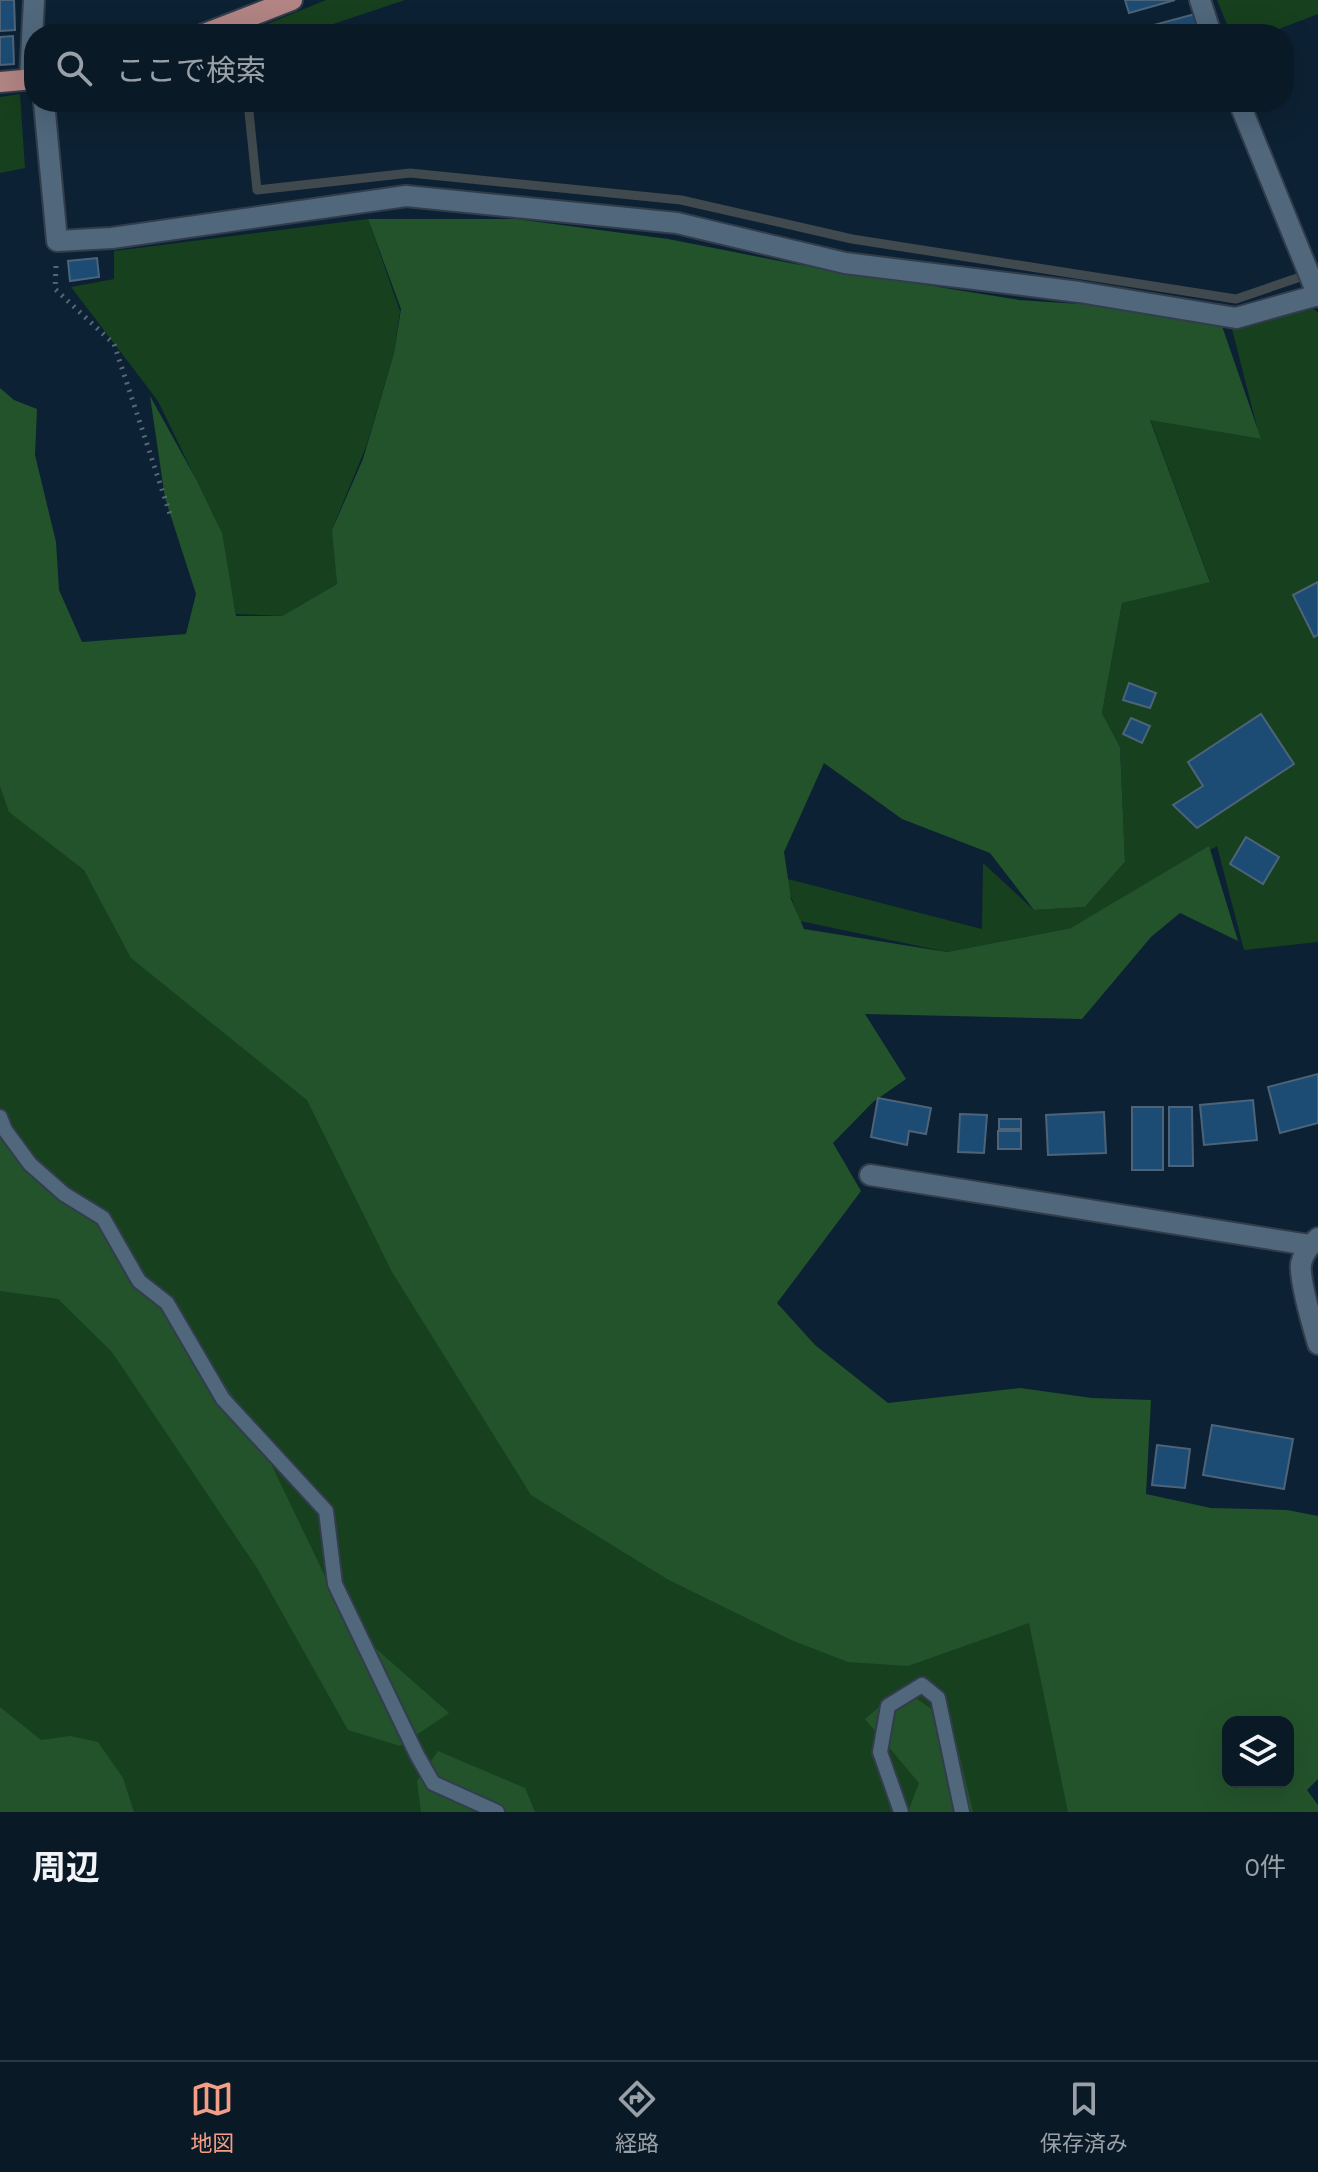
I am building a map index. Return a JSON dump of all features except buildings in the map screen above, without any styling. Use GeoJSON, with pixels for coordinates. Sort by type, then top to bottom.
{"type":"FeatureCollection","features":[{"type":"Feature","properties":{"kind":"main road"},"geometry":{"type":"LineString","coordinates":[[230,24],[292,0]]}},
{"type":"Feature","properties":{"kind":"main road"},"geometry":{"type":"LineString","coordinates":[[0,82],[24,80]]}},
{"type":"Feature","properties":{"kind":"street"},"geometry":{"type":"LineString","coordinates":[[33,24],[34,0]]}},
{"type":"Feature","properties":{"kind":"street"},"geometry":{"type":"LineString","coordinates":[[1200,0],[1208,24]]}},
{"type":"Feature","properties":{"kind":"street"},"geometry":{"type":"LineString","coordinates":[[45,112],[57,241],[112,238],[406,196],[677,223],[845,263],[1079,292],[1236,318],[1317,293],[1243,112]]}},
{"type":"Feature","properties":{"kind":"street"},"geometry":{"type":"LineString","coordinates":[[870,1175],[1314,1241],[1301,1264],[1309,1317],[1318,1344]]}},
{"type":"Feature","properties":{"kind":"lane"},"geometry":{"type":"LineString","coordinates":[[0,1117],[5,1130],[30,1164],[64,1194],[103,1218],[139,1281],[167,1303],[223,1399],[326,1511],[335,1584],[417,1755],[433,1783],[497,1812]]}},
{"type":"Feature","properties":{"kind":"lane"},"geometry":{"type":"LineString","coordinates":[[901,1812],[880,1752],[888,1706],[922,1685],[938,1698],[962,1812]]}},
{"type":"Feature","properties":{"kind":"path"},"geometry":{"type":"LineString","coordinates":[[57,241],[55,289],[114,344],[171,517]]}},
{"type":"Feature","properties":{"kind":"green space"},"geometry":{"type":"Polygon","coordinates":[[[326,0],[405,0],[333,24],[267,24],[326,0]]]}},
{"type":"Feature","properties":{"kind":"green space"},"geometry":{"type":"Polygon","coordinates":[[[1217,0],[1318,0],[1318,14],[1292,24],[1227,24],[1217,0]]]}},
{"type":"Feature","properties":{"kind":"green space"},"geometry":{"type":"Polygon","coordinates":[[[20,94],[25,168],[0,173],[0,97],[20,94]]]}},
{"type":"Feature","properties":{"kind":"green space"},"geometry":{"type":"Polygon","coordinates":[[[368,219],[400,311],[394,353],[366,447],[333,527],[337,584],[282,616],[236,614],[219,527],[158,401],[71,287],[114,279],[114,251],[368,219]]]}},
{"type":"Feature","properties":{"kind":"green space"},"geometry":{"type":"Polygon","coordinates":[[[368,219],[516,219],[668,239],[795,264],[1019,300],[1108,306],[1222,326],[1261,439],[1150,420],[1210,582],[1122,603],[1102,713],[1120,747],[1125,862],[1085,907],[1034,910],[990,853],[902,819],[824,763],[784,852],[791,899],[804,929],[947,952],[1071,928],[1209,846],[1238,941],[1180,913],[1151,937],[1082,1019],[865,1014],[906,1079],[873,1102],[833,1143],[861,1191],[777,1303],[815,1345],[888,1403],[1020,1388],[1092,1398],[1151,1400],[1146,1494],[1211,1508],[1287,1510],[1318,1516],[1318,1779],[1307,1790],[1318,1805],[1318,1812],[1068,1812],[1029,1623],[908,1666],[848,1662],[791,1640],[667,1579],[531,1495],[392,1272],[307,1100],[131,958],[84,870],[9,812],[0,786],[0,388],[14,400],[37,409],[35,455],[56,542],[59,590],[82,642],[186,634],[196,594],[165,498],[150,396],[222,533],[236,616],[282,616],[337,584],[332,530],[363,459],[394,353],[401,309],[368,219]]]}},
{"type":"Feature","properties":{"kind":"green space"},"geometry":{"type":"Polygon","coordinates":[[[1313,309],[1318,312],[1318,942],[1244,950],[1217,846],[1071,928],[947,952],[800,921],[784,878],[982,929],[983,863],[1034,910],[1085,907],[1125,862],[1120,747],[1102,713],[1122,603],[1210,581],[1150,419],[1260,439],[1231,325],[1313,309]]]}},
{"type":"Feature","properties":{"kind":"green space"},"geometry":{"type":"Polygon","coordinates":[[[0,723],[451,1140],[1199,1593],[1222,1737],[1222,1788],[1230,1788],[1234,1812],[0,1812],[0,723]]]}},
{"type":"Feature","properties":{"kind":"green space"},"geometry":{"type":"Polygon","coordinates":[[[0,1137],[131,1254],[250,1420],[348,1624],[449,1713],[400,1746],[348,1730],[257,1568],[112,1352],[58,1299],[0,1291],[0,1137]]]}},
{"type":"Feature","properties":{"kind":"green space"},"geometry":{"type":"Polygon","coordinates":[[[902,1688],[952,1724],[973,1812],[908,1812],[919,1783],[865,1719],[902,1688]]]}},
{"type":"Feature","properties":{"kind":"green space"},"geometry":{"type":"Polygon","coordinates":[[[0,1707],[41,1740],[70,1736],[98,1742],[123,1778],[134,1812],[0,1812],[0,1707]]]}},
{"type":"Feature","properties":{"kind":"green space"},"geometry":{"type":"Polygon","coordinates":[[[438,1751],[525,1788],[535,1812],[421,1812],[417,1781],[438,1751]]]}},
{"type":"Feature","properties":{"kind":"waterway"},"geometry":{"type":"LineString","coordinates":[[249,112],[257,190],[410,173],[681,200],[852,239],[1236,299],[1309,274]]}}]}
